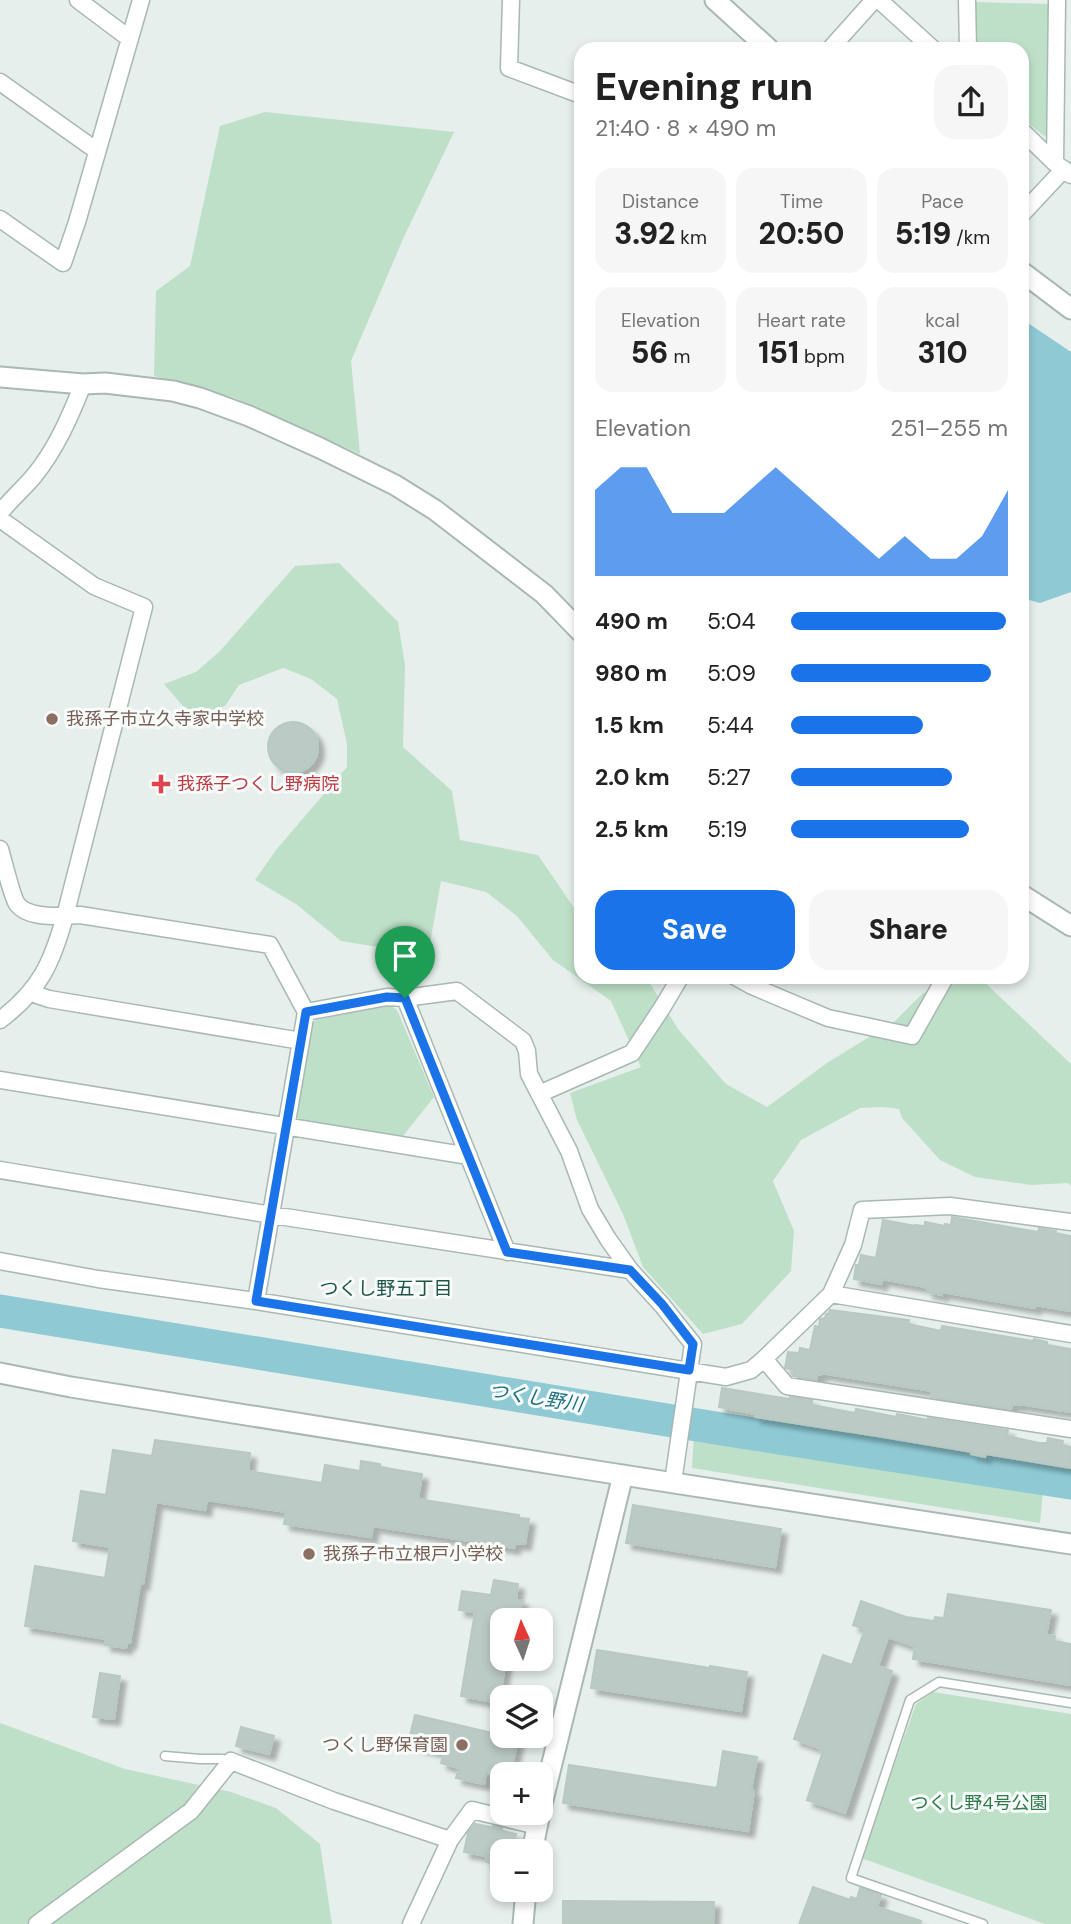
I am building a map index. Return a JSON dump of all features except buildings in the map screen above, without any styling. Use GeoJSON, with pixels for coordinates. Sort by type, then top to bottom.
{"type":"FeatureCollection","features":[{"type":"Feature","properties":{"kind":"street"},"geometry":{"type":"LineString","coordinates":[[78,0],[130,39]]}},
{"type":"Feature","properties":{"kind":"street"},"geometry":{"type":"LineString","coordinates":[[0,219],[63,263],[141,0]]}},
{"type":"Feature","properties":{"kind":"street"},"geometry":{"type":"LineString","coordinates":[[511,0],[509,68],[574,92]]}},
{"type":"Feature","properties":{"kind":"street"},"geometry":{"type":"LineString","coordinates":[[715,0],[761,42]]}},
{"type":"Feature","properties":{"kind":"street"},"geometry":{"type":"LineString","coordinates":[[836,42],[874,0]]}},
{"type":"Feature","properties":{"kind":"street"},"geometry":{"type":"LineString","coordinates":[[879,0],[925,42]]}},
{"type":"Feature","properties":{"kind":"street"},"geometry":{"type":"LineString","coordinates":[[967,0],[968,42]]}},
{"type":"Feature","properties":{"kind":"street"},"geometry":{"type":"LineString","coordinates":[[1029,206],[1063,169],[1057,60],[1057,0]]}},
{"type":"Feature","properties":{"kind":"street"},"geometry":{"type":"LineString","coordinates":[[1057,60],[1071,70]]}},
{"type":"Feature","properties":{"kind":"street"},"geometry":{"type":"LineString","coordinates":[[0,82],[97,151]]}},
{"type":"Feature","properties":{"kind":"street"},"geometry":{"type":"LineString","coordinates":[[1029,137],[1063,169]]}},
{"type":"Feature","properties":{"kind":"street"},"geometry":{"type":"LineString","coordinates":[[1029,277],[1071,309]]}},
{"type":"Feature","properties":{"kind":"street"},"geometry":{"type":"LineString","coordinates":[[0,377],[83,384],[106,383],[173,391],[249,416],[395,485],[444,517],[544,594],[574,625]]}},
{"type":"Feature","properties":{"kind":"street"},"geometry":{"type":"LineString","coordinates":[[0,513],[34,476],[59,439],[83,384]]}},
{"type":"Feature","properties":{"kind":"street"},"geometry":{"type":"LineString","coordinates":[[0,519],[94,586],[144,607],[65,916],[49,964],[20,1005],[0,1020]]}},
{"type":"Feature","properties":{"kind":"street"},"geometry":{"type":"LineString","coordinates":[[0,849],[17,904],[29,912],[50,916],[80,915],[270,944],[306,1012],[256,1301]]}},
{"type":"Feature","properties":{"kind":"street"},"geometry":{"type":"LineString","coordinates":[[1029,899],[1071,926]]}},
{"type":"Feature","properties":{"kind":"street"},"geometry":{"type":"LineString","coordinates":[[540,1094],[632,1053],[676,984]]}},
{"type":"Feature","properties":{"kind":"street"},"geometry":{"type":"LineString","coordinates":[[748,984],[828,1018],[912,1036],[941,984]]}},
{"type":"Feature","properties":{"kind":"street"},"geometry":{"type":"LineString","coordinates":[[32,989],[37,995],[49,999],[301,1041]]}},
{"type":"Feature","properties":{"kind":"street"},"geometry":{"type":"LineString","coordinates":[[306,1012],[387,997],[405,998],[457,991],[523,1041],[527,1051],[529,1074],[569,1152],[590,1209],[630,1270],[662,1304],[693,1344],[673,1482]]}},
{"type":"Feature","properties":{"kind":"street"},"geometry":{"type":"LineString","coordinates":[[405,998],[507,1252]]}},
{"type":"Feature","properties":{"kind":"street"},"geometry":{"type":"LineString","coordinates":[[0,1080],[469,1156]]}},
{"type":"Feature","properties":{"kind":"street"},"geometry":{"type":"LineString","coordinates":[[0,1170],[272,1216],[630,1270]]}},
{"type":"Feature","properties":{"kind":"street"},"geometry":{"type":"LineString","coordinates":[[0,1261],[98,1279],[256,1301],[726,1377],[751,1370],[831,1294],[853,1245],[862,1210],[950,1206],[1071,1222]]}},
{"type":"Feature","properties":{"kind":"street"},"geometry":{"type":"LineString","coordinates":[[831,1294],[1071,1334]]}},
{"type":"Feature","properties":{"kind":"street"},"geometry":{"type":"LineString","coordinates":[[764,1359],[787,1386],[1071,1430]]}},
{"type":"Feature","properties":{"kind":"street"},"geometry":{"type":"LineString","coordinates":[[0,1373],[71,1387],[1071,1544]]}},
{"type":"Feature","properties":{"kind":"street"},"geometry":{"type":"LineString","coordinates":[[552,1762],[623,1475]]}},
{"type":"Feature","properties":{"kind":"street"},"geometry":{"type":"LineString","coordinates":[[37,1924],[191,1811],[231,1761],[334,1801],[450,1840]]}},
{"type":"Feature","properties":{"kind":"street"},"geometry":{"type":"LineString","coordinates":[[411,1924],[450,1840],[472,1810],[490,1812]]}},
{"type":"Feature","properties":{"kind":"street"},"geometry":{"type":"LineString","coordinates":[[523,1924],[525,1902]]}},
{"type":"Feature","properties":{"kind":"lane"},"geometry":{"type":"LineString","coordinates":[[983,1924],[850,1878],[910,1700],[939,1682],[1071,1703]]}},
{"type":"Feature","properties":{"kind":"lane"},"geometry":{"type":"LineString","coordinates":[[165,1756],[231,1761]]}},
{"type":"Feature","properties":{"kind":"green space"},"geometry":{"type":"Polygon","coordinates":[[[975,2],[1051,4],[1050,134],[1044,136],[1029,124],[1029,42],[973,42],[975,2]]]}},
{"type":"Feature","properties":{"kind":"green space"},"geometry":{"type":"Polygon","coordinates":[[[265,112],[454,132],[403,239],[351,361],[360,454],[235,398],[154,376],[156,291],[190,266],[220,126],[265,112]]]}},
{"type":"Feature","properties":{"kind":"green space"},"geometry":{"type":"Polygon","coordinates":[[[339,563],[398,622],[405,665],[403,747],[452,791],[460,840],[538,855],[574,908],[574,975],[553,960],[517,916],[486,892],[441,881],[428,955],[341,941],[296,904],[255,880],[276,850],[347,767],[347,744],[337,699],[311,679],[283,668],[239,685],[225,706],[196,714],[182,705],[164,684],[196,672],[220,651],[295,566],[339,563]]]}},
{"type":"Feature","properties":{"kind":"green space"},"geometry":{"type":"Polygon","coordinates":[[[587,984],[650,984],[678,1029],[726,1084],[767,1107],[827,1063],[895,1021],[923,993],[954,984],[986,984],[1071,1064],[1071,1186],[1068,1183],[1031,1185],[975,1177],[940,1160],[902,1118],[899,1109],[860,1108],[801,1140],[773,1181],[794,1231],[791,1271],[742,1324],[703,1334],[643,1267],[623,1214],[577,1120],[570,1093],[641,1067],[611,1001],[587,984]]]}},
{"type":"Feature","properties":{"kind":"green space"},"geometry":{"type":"Polygon","coordinates":[[[390,1005],[397,1010],[434,1097],[403,1136],[299,1120],[295,1113],[308,1028],[316,1020],[390,1005]]]}},
{"type":"Feature","properties":{"kind":"green space"},"geometry":{"type":"Polygon","coordinates":[[[694,1433],[1043,1490],[1040,1523],[692,1468],[694,1433]]]}},
{"type":"Feature","properties":{"kind":"green space","name":"つくし野4号公園"},"geometry":{"type":"Polygon","coordinates":[[[933,1692],[1071,1714],[1071,1924],[1045,1924],[861,1858],[916,1704],[933,1692]]]}},
{"type":"Feature","properties":{"kind":"green space"},"geometry":{"type":"Polygon","coordinates":[[[0,1723],[125,1769],[231,1792],[276,1808],[320,1844],[332,1924],[0,1924],[0,1723]]]}},
{"type":"Feature","properties":{"kind":"water"},"geometry":{"type":"Polygon","coordinates":[[[1029,324],[1071,352],[1071,592],[1040,603],[1029,600],[1029,324]]]}},
{"type":"Feature","properties":{"kind":"waterway","name":"つくし野川"},"geometry":{"type":"LineString","coordinates":[[0,1311],[1071,1483]]}},
{"type":"Feature","properties":{"kind":"place","name":"我孫子市立久寺家中学校"},"geometry":{"type":"Point","coordinates":[52,719]}},
{"type":"Feature","properties":{"kind":"place","name":"我孫子つくし野病院"},"geometry":{"type":"Point","coordinates":[161,784]}},
{"type":"Feature","properties":{"kind":"place","name":"我孫子市立根戸小学校"},"geometry":{"type":"Point","coordinates":[309,1554]}},
{"type":"Feature","properties":{"kind":"place","name":"つくし野保育園"},"geometry":{"type":"Point","coordinates":[462,1745]}},
{"type":"Feature","properties":{"kind":"district","name":"つくし野五丁目"},"geometry":{"type":"Point","coordinates":[386,1288]}},
{"type":"Feature","properties":{"kind":"route"},"geometry":{"type":"LineString","coordinates":[[387,997],[405,998],[507,1252],[630,1270],[662,1304],[693,1344],[689,1370],[256,1301],[306,1012],[387,997]]}}]}
